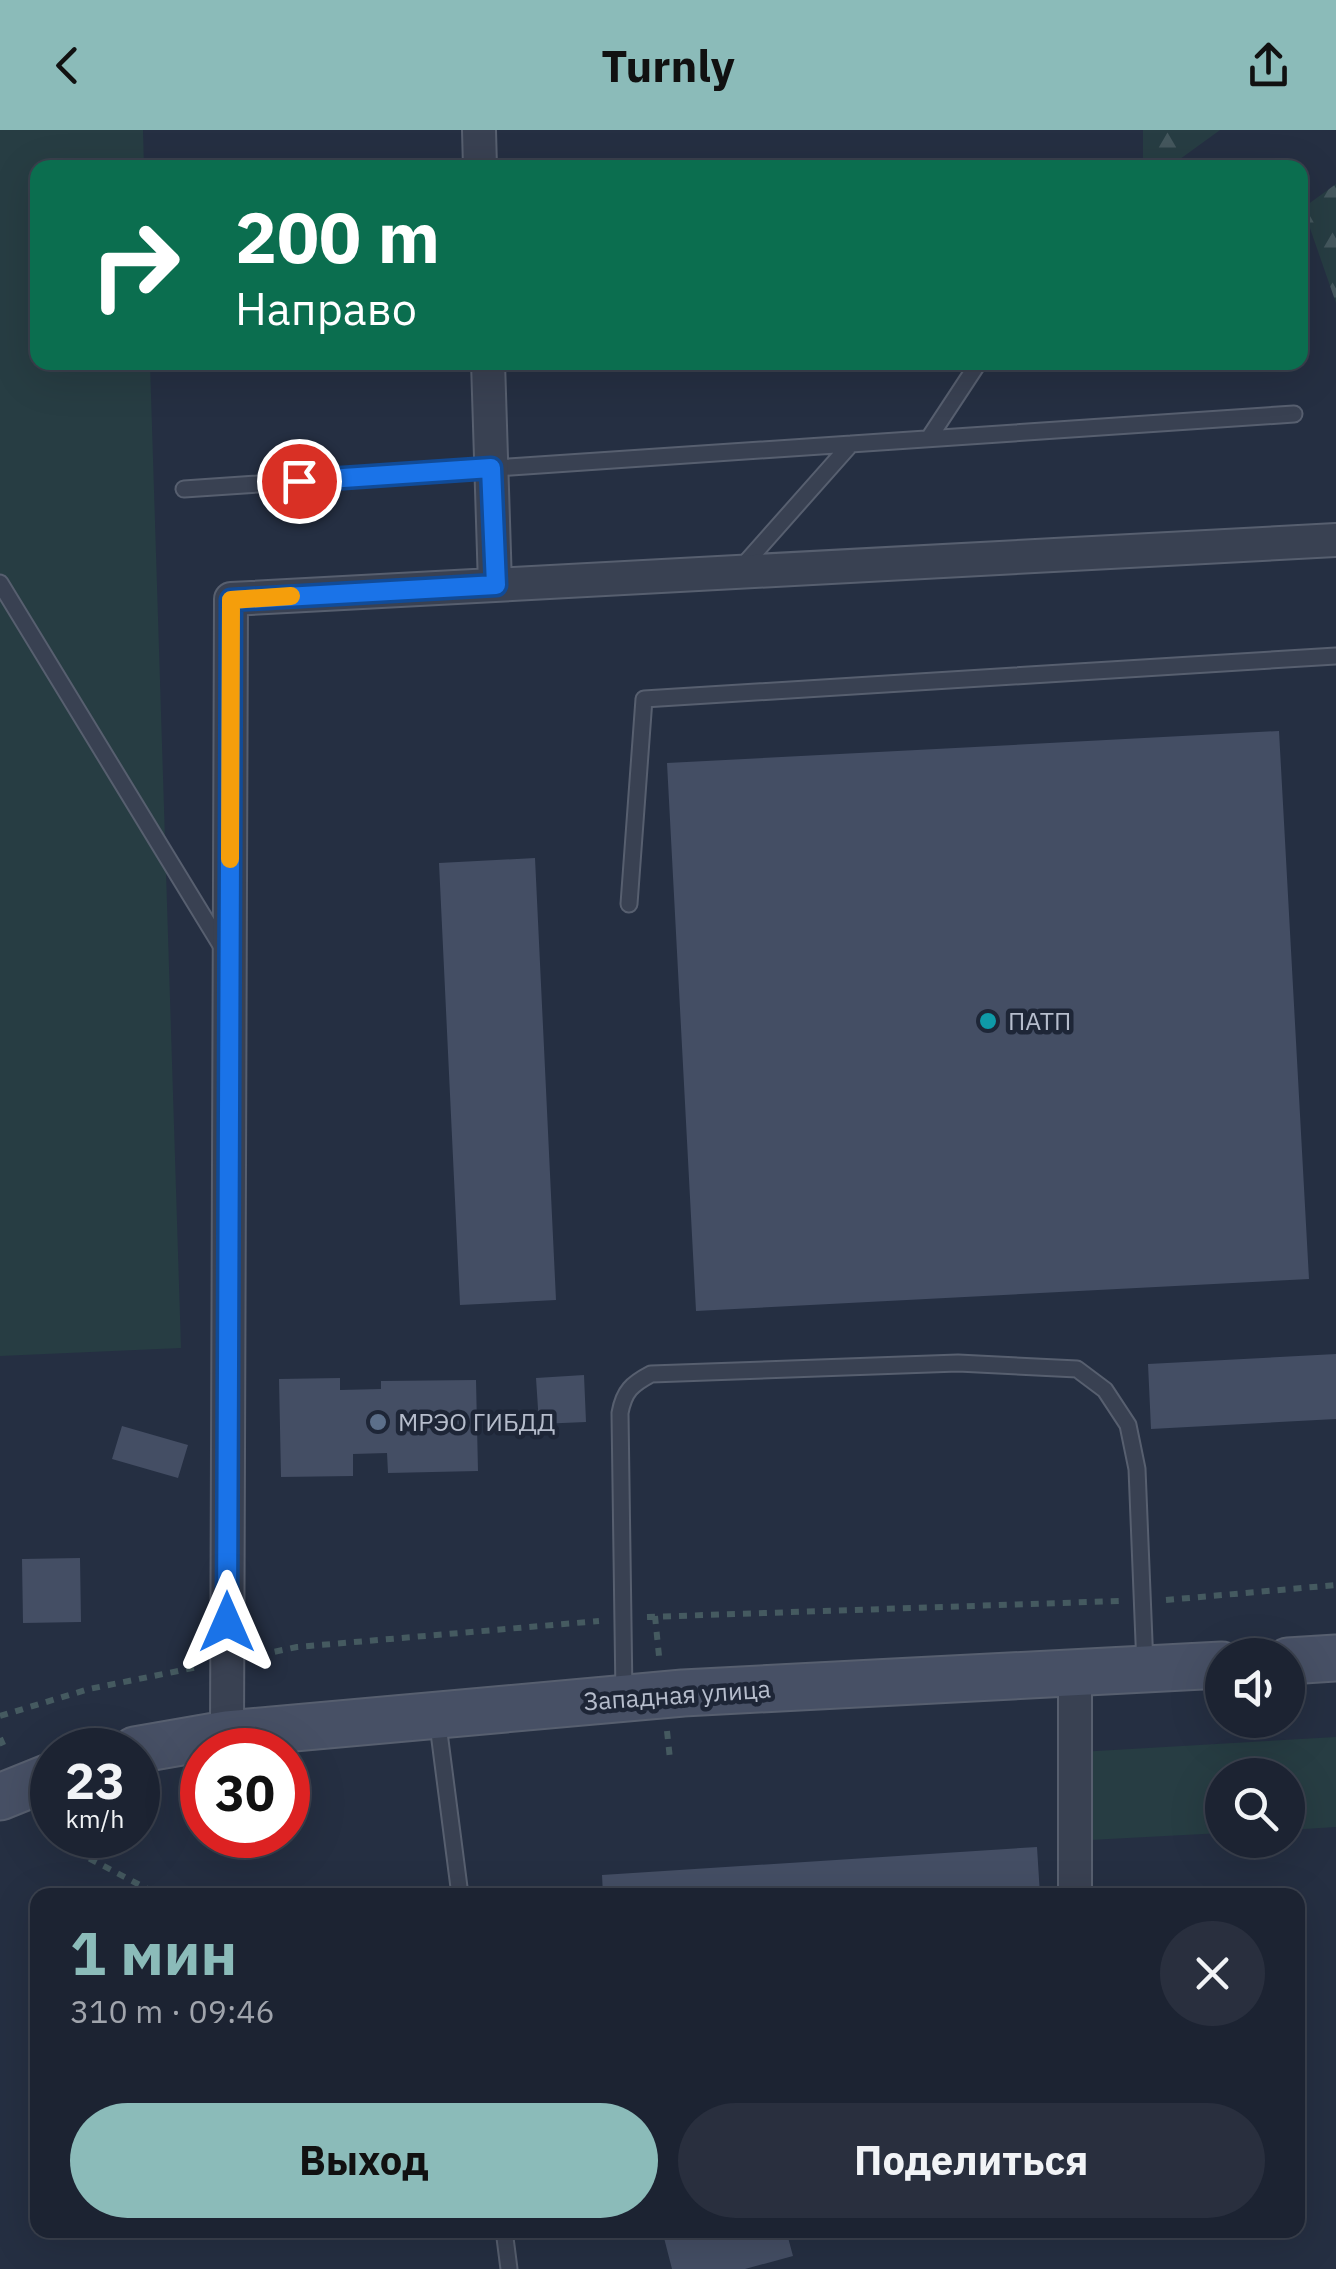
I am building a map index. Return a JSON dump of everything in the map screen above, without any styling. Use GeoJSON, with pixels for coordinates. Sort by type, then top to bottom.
{"type":"FeatureCollection","features":[{"type":"Feature","properties":{"kind":"main road"},"geometry":{"type":"LineString","coordinates":[[1305,1660],[1336,1658]]}},
{"type":"Feature","properties":{"kind":"main road","name":"Западная улица"},"geometry":{"type":"LineString","coordinates":[[286,1728],[624,1698],[1205,1666]]}},
{"type":"Feature","properties":{"kind":"main road"},"geometry":{"type":"LineString","coordinates":[[0,1796],[30,1784]]}},
{"type":"Feature","properties":{"kind":"street"},"geometry":{"type":"LineString","coordinates":[[479,130],[480,160]]}},
{"type":"Feature","properties":{"kind":"street"},"geometry":{"type":"LineString","coordinates":[[488,370],[496,585]]}},
{"type":"Feature","properties":{"kind":"street"},"geometry":{"type":"LineString","coordinates":[[226,1728],[231,600],[1336,540]]}},
{"type":"Feature","properties":{"kind":"street"},"geometry":{"type":"LineString","coordinates":[[1075,1674],[1075,1888]]}},
{"type":"Feature","properties":{"kind":"lane"},"geometry":{"type":"LineString","coordinates":[[929,438],[974,370]]}},
{"type":"Feature","properties":{"kind":"lane"},"geometry":{"type":"LineString","coordinates":[[184,489],[1294,414]]}},
{"type":"Feature","properties":{"kind":"lane"},"geometry":{"type":"LineString","coordinates":[[737,572],[851,444]]}},
{"type":"Feature","properties":{"kind":"lane"},"geometry":{"type":"LineString","coordinates":[[0,584],[230,959]]}},
{"type":"Feature","properties":{"kind":"lane"},"geometry":{"type":"LineString","coordinates":[[629,904],[644,699],[1336,656]]}},
{"type":"Feature","properties":{"kind":"lane"},"geometry":{"type":"LineString","coordinates":[[624,1698],[620,1413],[624,1395],[633,1384],[651,1374],[958,1363],[1077,1369],[1106,1390],[1128,1425],[1137,1469],[1145,1670]]}},
{"type":"Feature","properties":{"kind":"lane"},"geometry":{"type":"LineString","coordinates":[[437,1713],[459,1888]]}},
{"type":"Feature","properties":{"kind":"lane"},"geometry":{"type":"LineString","coordinates":[[505,2238],[509,2269]]}},
{"type":"Feature","properties":{"kind":"path"},"geometry":{"type":"LineString","coordinates":[[0,1716],[89,1688],[297,1647],[655,1616],[1142,1600],[1336,1585]]}},
{"type":"Feature","properties":{"kind":"path"},"geometry":{"type":"LineString","coordinates":[[655,1616],[659,1657]]}},
{"type":"Feature","properties":{"kind":"path"},"geometry":{"type":"LineString","coordinates":[[666,1725],[670,1759]]}},
{"type":"Feature","properties":{"kind":"path"},"geometry":{"type":"LineString","coordinates":[[0,1738],[4,1748]]}},
{"type":"Feature","properties":{"kind":"path"},"geometry":{"type":"LineString","coordinates":[[88,1858],[146,1888]]}},
{"type":"Feature","properties":{"kind":"green space"},"geometry":{"type":"Polygon","coordinates":[[[0,130],[143,130],[144,160],[30,160],[30,370],[150,370],[181,1348],[0,1356],[0,130]]]}},
{"type":"Feature","properties":{"kind":"green space"},"geometry":{"type":"Polygon","coordinates":[[[1143,130],[1220,130],[1179,160],[1143,160],[1143,130]]]}},
{"type":"Feature","properties":{"kind":"green space"},"geometry":{"type":"Polygon","coordinates":[[[1336,184],[1336,303],[1308,222],[1308,204],[1336,184]]]}},
{"type":"Feature","properties":{"kind":"green space"},"geometry":{"type":"Polygon","coordinates":[[[1336,1737],[1336,1827],[1305,1829],[1305,1758],[1205,1758],[1205,1834],[1071,1841],[1062,1753],[1336,1737]]]}},
{"type":"Feature","properties":{"kind":"building","name":"ПАТП"},"geometry":{"type":"Polygon","coordinates":[[[1279,731],[1309,1279],[696,1311],[667,763],[1279,731]]]}},
{"type":"Feature","properties":{"kind":"building"},"geometry":{"type":"Polygon","coordinates":[[[535,858],[556,1300],[460,1305],[439,863],[535,858]]]}},
{"type":"Feature","properties":{"kind":"building"},"geometry":{"type":"Polygon","coordinates":[[[1336,1354],[1336,1419],[1151,1429],[1148,1364],[1336,1354]]]}},
{"type":"Feature","properties":{"kind":"building"},"geometry":{"type":"Polygon","coordinates":[[[584,1375],[586,1422],[539,1424],[536,1378],[584,1375]]]}},
{"type":"Feature","properties":{"kind":"building","name":"МРЭО ГИБДД"},"geometry":{"type":"Polygon","coordinates":[[[340,1378],[340,1390],[381,1389],[381,1381],[476,1380],[478,1471],[388,1473],[387,1453],[353,1454],[353,1476],[281,1477],[279,1379],[340,1378]]]}},
{"type":"Feature","properties":{"kind":"building"},"geometry":{"type":"Polygon","coordinates":[[[122,1426],[188,1445],[178,1478],[112,1459],[122,1426]]]}},
{"type":"Feature","properties":{"kind":"building"},"geometry":{"type":"Polygon","coordinates":[[[80,1558],[81,1622],[23,1623],[22,1559],[80,1558]]]}},
{"type":"Feature","properties":{"kind":"building"},"geometry":{"type":"Polygon","coordinates":[[[1037,1847],[1040,1888],[603,1888],[602,1875],[1037,1847]]]}},
{"type":"Feature","properties":{"kind":"building"},"geometry":{"type":"Polygon","coordinates":[[[664,2238],[788,2238],[793,2256],[745,2269],[672,2269],[664,2238]]]}},
{"type":"Feature","properties":{"kind":"slow traffic"},"geometry":{"type":"LineString","coordinates":[[230,859],[231,600],[291,596]]}},
{"type":"Feature","properties":{"kind":"place","name":"ПАТП"},"geometry":{"type":"Point","coordinates":[988,1021]}},
{"type":"Feature","properties":{"kind":"place","name":"МРЭО ГИБДД"},"geometry":{"type":"Point","coordinates":[378,1422]}},
{"type":"Feature","properties":{"kind":"route"},"geometry":{"type":"LineString","coordinates":[[227,1622],[231,600],[496,585],[491,468],[299,481]]}}]}
